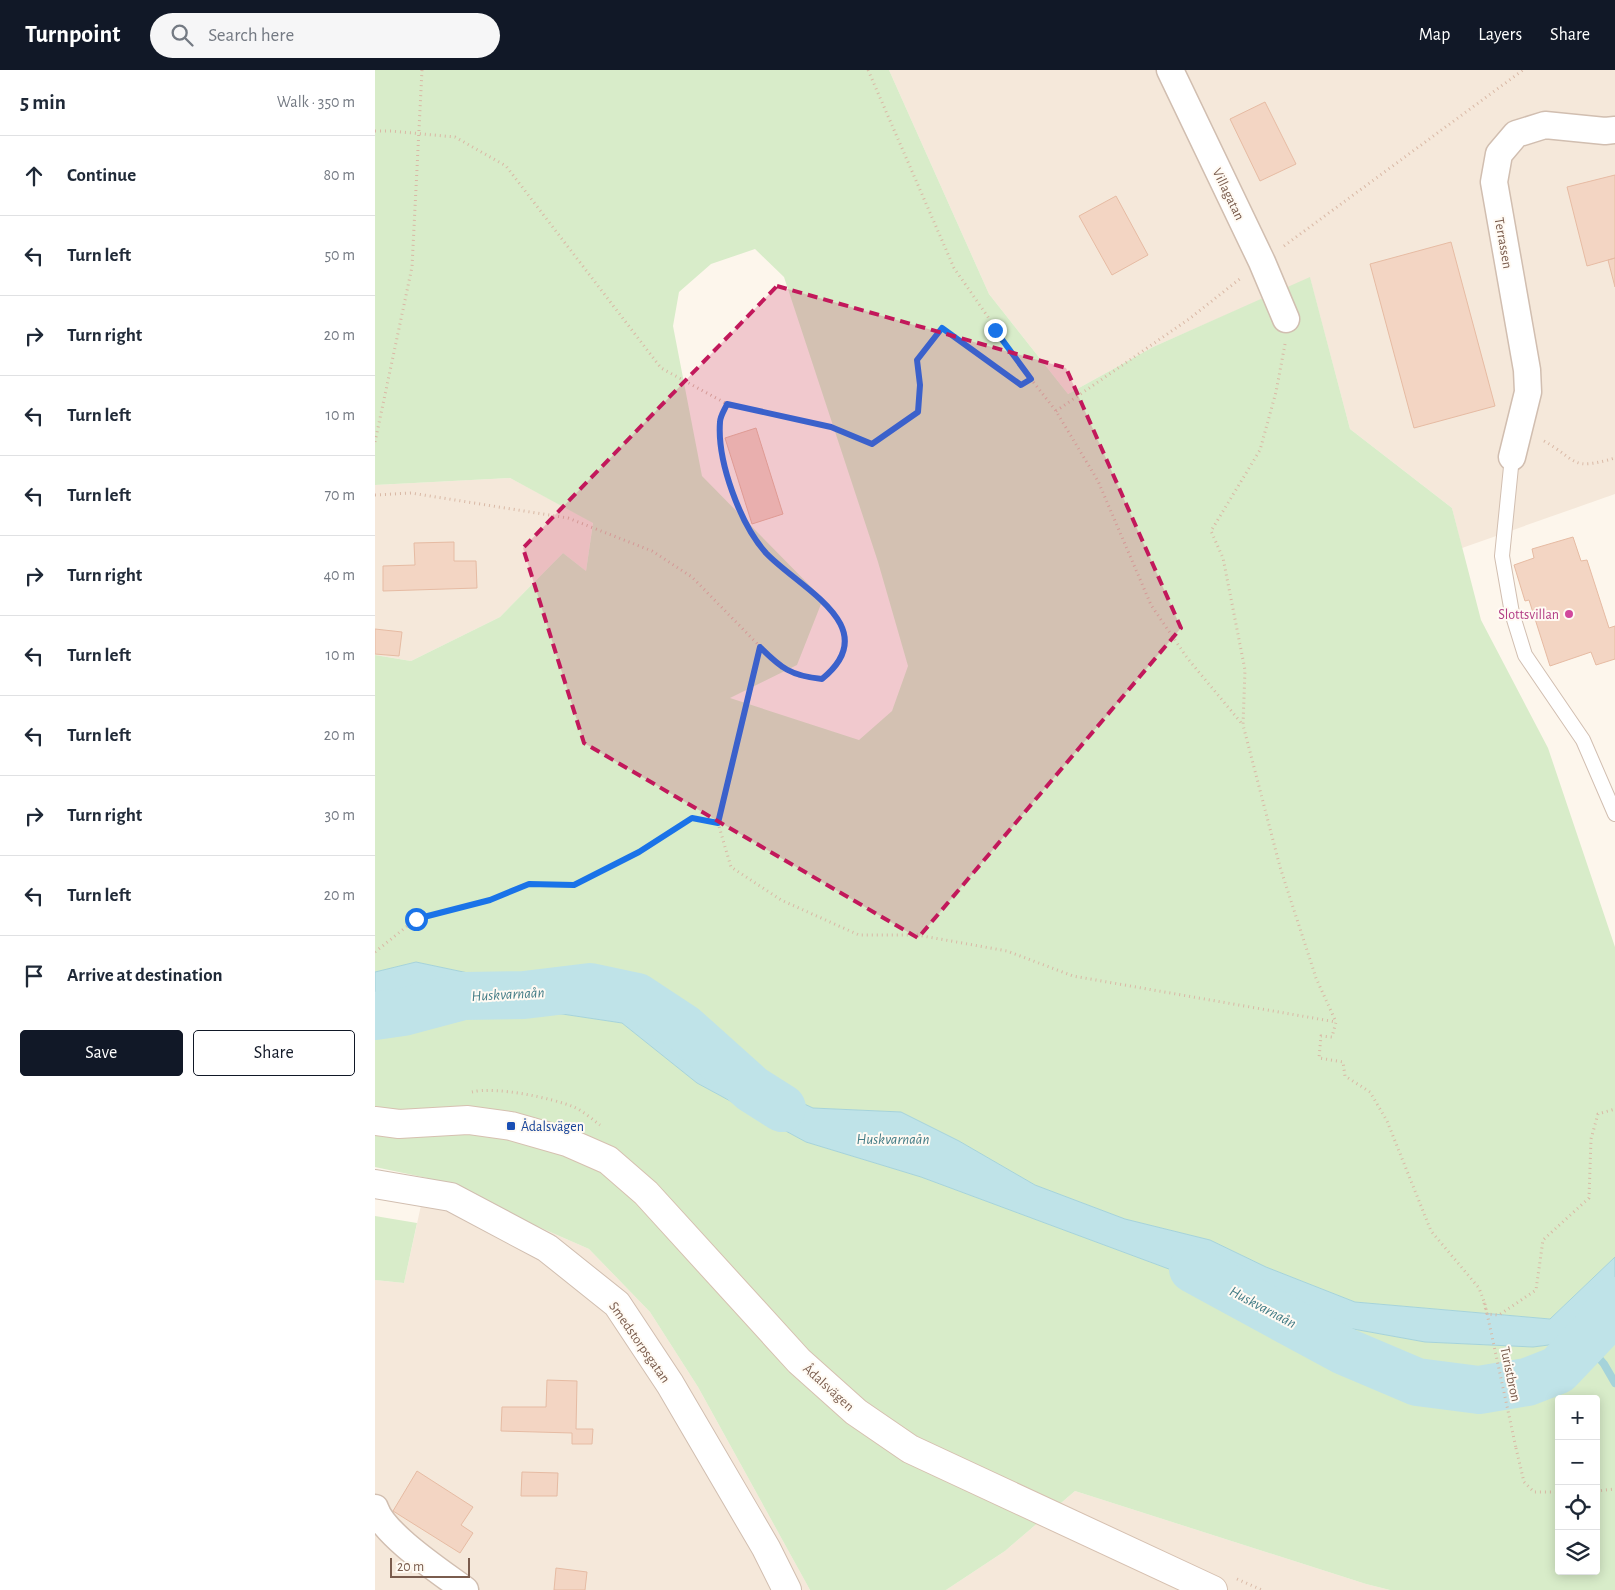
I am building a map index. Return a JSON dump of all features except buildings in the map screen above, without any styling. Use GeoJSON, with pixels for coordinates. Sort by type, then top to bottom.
{"type":"FeatureCollection","features":[{"type":"Feature","properties":{"kind":"main road","name":"Ådalsvägen"},"geometry":{"type":"LineString","coordinates":[[375,1121],[399,1124],[468,1120],[511,1126],[567,1142],[608,1160],[646,1193],[799,1361],[856,1412],[909,1449],[1224,1584]]}},
{"type":"Feature","properties":{"kind":"main road","name":"Smedstorpsgatan"},"geometry":{"type":"LineString","coordinates":[[375,1184],[451,1197],[547,1248],[617,1304],[669,1384],[766,1548],[787,1590]]}},
{"type":"Feature","properties":{"kind":"street","name":"Villagatan"},"geometry":{"type":"LineString","coordinates":[[1170,70],[1270,256],[1286,319]]}},
{"type":"Feature","properties":{"kind":"street","name":"Terrassen"},"geometry":{"type":"LineString","coordinates":[[1512,456],[1528,392],[1527,370],[1494,182],[1499,154],[1516,134],[1545,125],[1605,131],[1615,130]]}},
{"type":"Feature","properties":{"kind":"street"},"geometry":{"type":"LineString","coordinates":[[375,1508],[378,1519],[409,1547],[465,1590]]}},
{"type":"Feature","properties":{"kind":"lane"},"geometry":{"type":"LineString","coordinates":[[1512,456],[1502,556],[1512,613],[1525,655],[1583,740],[1615,814]]}},
{"type":"Feature","properties":{"kind":"path"},"geometry":{"type":"LineString","coordinates":[[375,442],[412,267],[422,70]]}},
{"type":"Feature","properties":{"kind":"path"},"geometry":{"type":"LineString","coordinates":[[868,70],[901,141],[954,268],[1031,379],[1056,411],[1098,481],[1151,605],[1188,659],[1243,725]]}},
{"type":"Feature","properties":{"kind":"path"},"geometry":{"type":"LineString","coordinates":[[1056,411],[1189,319],[1270,256],[1523,70]]}},
{"type":"Feature","properties":{"kind":"path"},"geometry":{"type":"LineString","coordinates":[[375,131],[455,137],[506,166],[661,368],[727,404],[831,427],[872,444],[918,412],[920,385],[917,360],[942,328],[1021,385],[1031,379]]}},
{"type":"Feature","properties":{"kind":"path"},"geometry":{"type":"LineString","coordinates":[[1286,319],[1284,354],[1260,450],[1211,531],[1223,558],[1245,670],[1243,725],[1280,867],[1316,978],[1336,1022],[1332,1037],[1321,1036],[1319,1058],[1343,1062],[1345,1076],[1370,1092],[1387,1121],[1431,1231],[1479,1288],[1487,1314],[1499,1315],[1536,1290],[1543,1240],[1589,1198],[1591,1139],[1598,1114],[1615,1109]]}},
{"type":"Feature","properties":{"kind":"path"},"geometry":{"type":"LineString","coordinates":[[375,495],[411,493],[568,518],[652,551],[692,577],[781,668],[801,677],[822,679],[836,667],[846,648],[843,630],[823,599],[767,553],[747,526],[727,475],[722,450],[720,420],[727,404]]}},
{"type":"Feature","properties":{"kind":"path"},"geometry":{"type":"LineString","coordinates":[[1519,427],[1553,446],[1572,462],[1590,465],[1615,458]]}},
{"type":"Feature","properties":{"kind":"path"},"geometry":{"type":"LineString","coordinates":[[760,647],[718,823],[731,867],[781,900],[859,934],[917,935],[1007,951],[1073,976],[1336,1022]]}},
{"type":"Feature","properties":{"kind":"path"},"geometry":{"type":"LineString","coordinates":[[375,952],[416,919],[490,900],[529,884],[574,885],[639,852],[692,818],[718,823]]}},
{"type":"Feature","properties":{"kind":"path"},"geometry":{"type":"LineString","coordinates":[[463,1094],[482,1089],[522,1093],[575,1108],[606,1129]]}},
{"type":"Feature","properties":{"kind":"path","name":"Turistbron"},"geometry":{"type":"LineString","coordinates":[[1479,1288],[1485,1304],[1524,1482],[1534,1492],[1555,1492]]}},
{"type":"Feature","properties":{"kind":"path"},"geometry":{"type":"LineString","coordinates":[[1600,1491],[1615,1489]]}},
{"type":"Feature","properties":{"kind":"path"},"geometry":{"type":"LineString","coordinates":[[1224,1584],[1262,1590]]}},
{"type":"Feature","properties":{"kind":"highlighted area"},"geometry":{"type":"Polygon","coordinates":[[[777,286],[1066,368],[1181,628],[918,938],[584,743],[523,548],[777,286]]]}},
{"type":"Feature","properties":{"kind":"shaded area"},"geometry":{"type":"Polygon","coordinates":[[[889,70],[1615,70],[1615,494],[1462,548],[1452,508],[1350,429],[1310,278],[1153,347],[1068,394],[989,294],[889,70]]]}},
{"type":"Feature","properties":{"kind":"shaded area"},"geometry":{"type":"Polygon","coordinates":[[[510,478],[593,522],[586,571],[563,553],[500,617],[411,661],[375,655],[375,485],[510,478]]]}},
{"type":"Feature","properties":{"kind":"shaded area"},"geometry":{"type":"Polygon","coordinates":[[[427,1178],[589,1249],[650,1312],[698,1387],[810,1590],[375,1590],[375,1280],[404,1283],[427,1178]]]}},
{"type":"Feature","properties":{"kind":"shaded area"},"geometry":{"type":"Polygon","coordinates":[[[1075,1491],[1390,1590],[946,1590],[1005,1551],[1075,1491]]]}},
{"type":"Feature","properties":{"kind":"green space"},"geometry":{"type":"Polygon","coordinates":[[[375,70],[889,70],[989,294],[1068,394],[1153,347],[1310,277],[1350,429],[1452,508],[1481,620],[1548,748],[1615,947],[1615,1257],[1550,1319],[1355,1302],[1266,1267],[1210,1240],[1125,1219],[1035,1185],[959,1141],[901,1112],[813,1108],[708,1060],[682,1020],[567,975],[473,974],[416,962],[375,972],[375,655],[411,661],[500,617],[563,553],[586,571],[593,523],[510,478],[375,485],[375,70]],[[755,249],[711,264],[679,292],[673,326],[702,476],[823,599],[797,665],[730,698],[859,740],[892,711],[908,666],[878,562],[784,277],[755,249]]]}},
{"type":"Feature","properties":{"kind":"green space"},"geometry":{"type":"Polygon","coordinates":[[[425,1005],[562,1014],[622,1023],[697,1083],[806,1142],[921,1177],[1309,1321],[1425,1342],[1533,1347],[1580,1341],[1615,1297],[1615,1590],[1390,1590],[1075,1491],[1005,1551],[946,1590],[810,1590],[698,1387],[650,1312],[589,1249],[427,1178],[375,1167],[375,1020],[425,1005]]]}},
{"type":"Feature","properties":{"kind":"green space"},"geometry":{"type":"Polygon","coordinates":[[[375,1216],[417,1223],[404,1283],[375,1280],[375,1216]]]}},
{"type":"Feature","properties":{"kind":"water","name":"Huskvarnaån"},"geometry":{"type":"Polygon","coordinates":[[[416,962],[473,974],[567,975],[682,1020],[709,1060],[813,1108],[901,1112],[959,1141],[1035,1185],[1125,1219],[1210,1240],[1266,1267],[1355,1302],[1550,1319],[1615,1257],[1615,1297],[1580,1341],[1533,1347],[1425,1342],[1309,1321],[921,1177],[806,1142],[697,1083],[622,1023],[562,1014],[425,1005],[375,1020],[375,972],[416,962]]]}},
{"type":"Feature","properties":{"kind":"waterway","name":"Huskvarnaån"},"geometry":{"type":"LineString","coordinates":[[375,1016],[403,1012],[463,996],[524,995],[590,987],[637,997],[684,1028],[752,1089],[782,1108]]}},
{"type":"Feature","properties":{"kind":"waterway","name":"Huskvarnaån"},"geometry":{"type":"LineString","coordinates":[[1193,1269],[1344,1351],[1417,1382],[1479,1390],[1527,1382],[1558,1370],[1596,1330],[1615,1301]]}},
{"type":"Feature","properties":{"kind":"waterway"},"geometry":{"type":"LineString","coordinates":[[1585,1342],[1604,1364],[1615,1383]]}},
{"type":"Feature","properties":{"kind":"place","name":"Slottsvillan"},"geometry":{"type":"Point","coordinates":[1569,614]}},
{"type":"Feature","properties":{"kind":"place","name":"Ådalsvägen"},"geometry":{"type":"Point","coordinates":[511,1126]}},
{"type":"Feature","properties":{"kind":"route"},"geometry":{"type":"LineString","coordinates":[[416,919],[490,900],[529,884],[574,885],[639,852],[692,818],[718,823],[760,647],[781,668],[801,677],[822,679],[836,667],[846,648],[843,630],[823,599],[767,553],[747,526],[727,475],[722,450],[720,420],[727,404],[831,427],[872,444],[918,412],[920,385],[917,360],[942,328],[1021,385],[1031,379],[995,330]]}}]}
